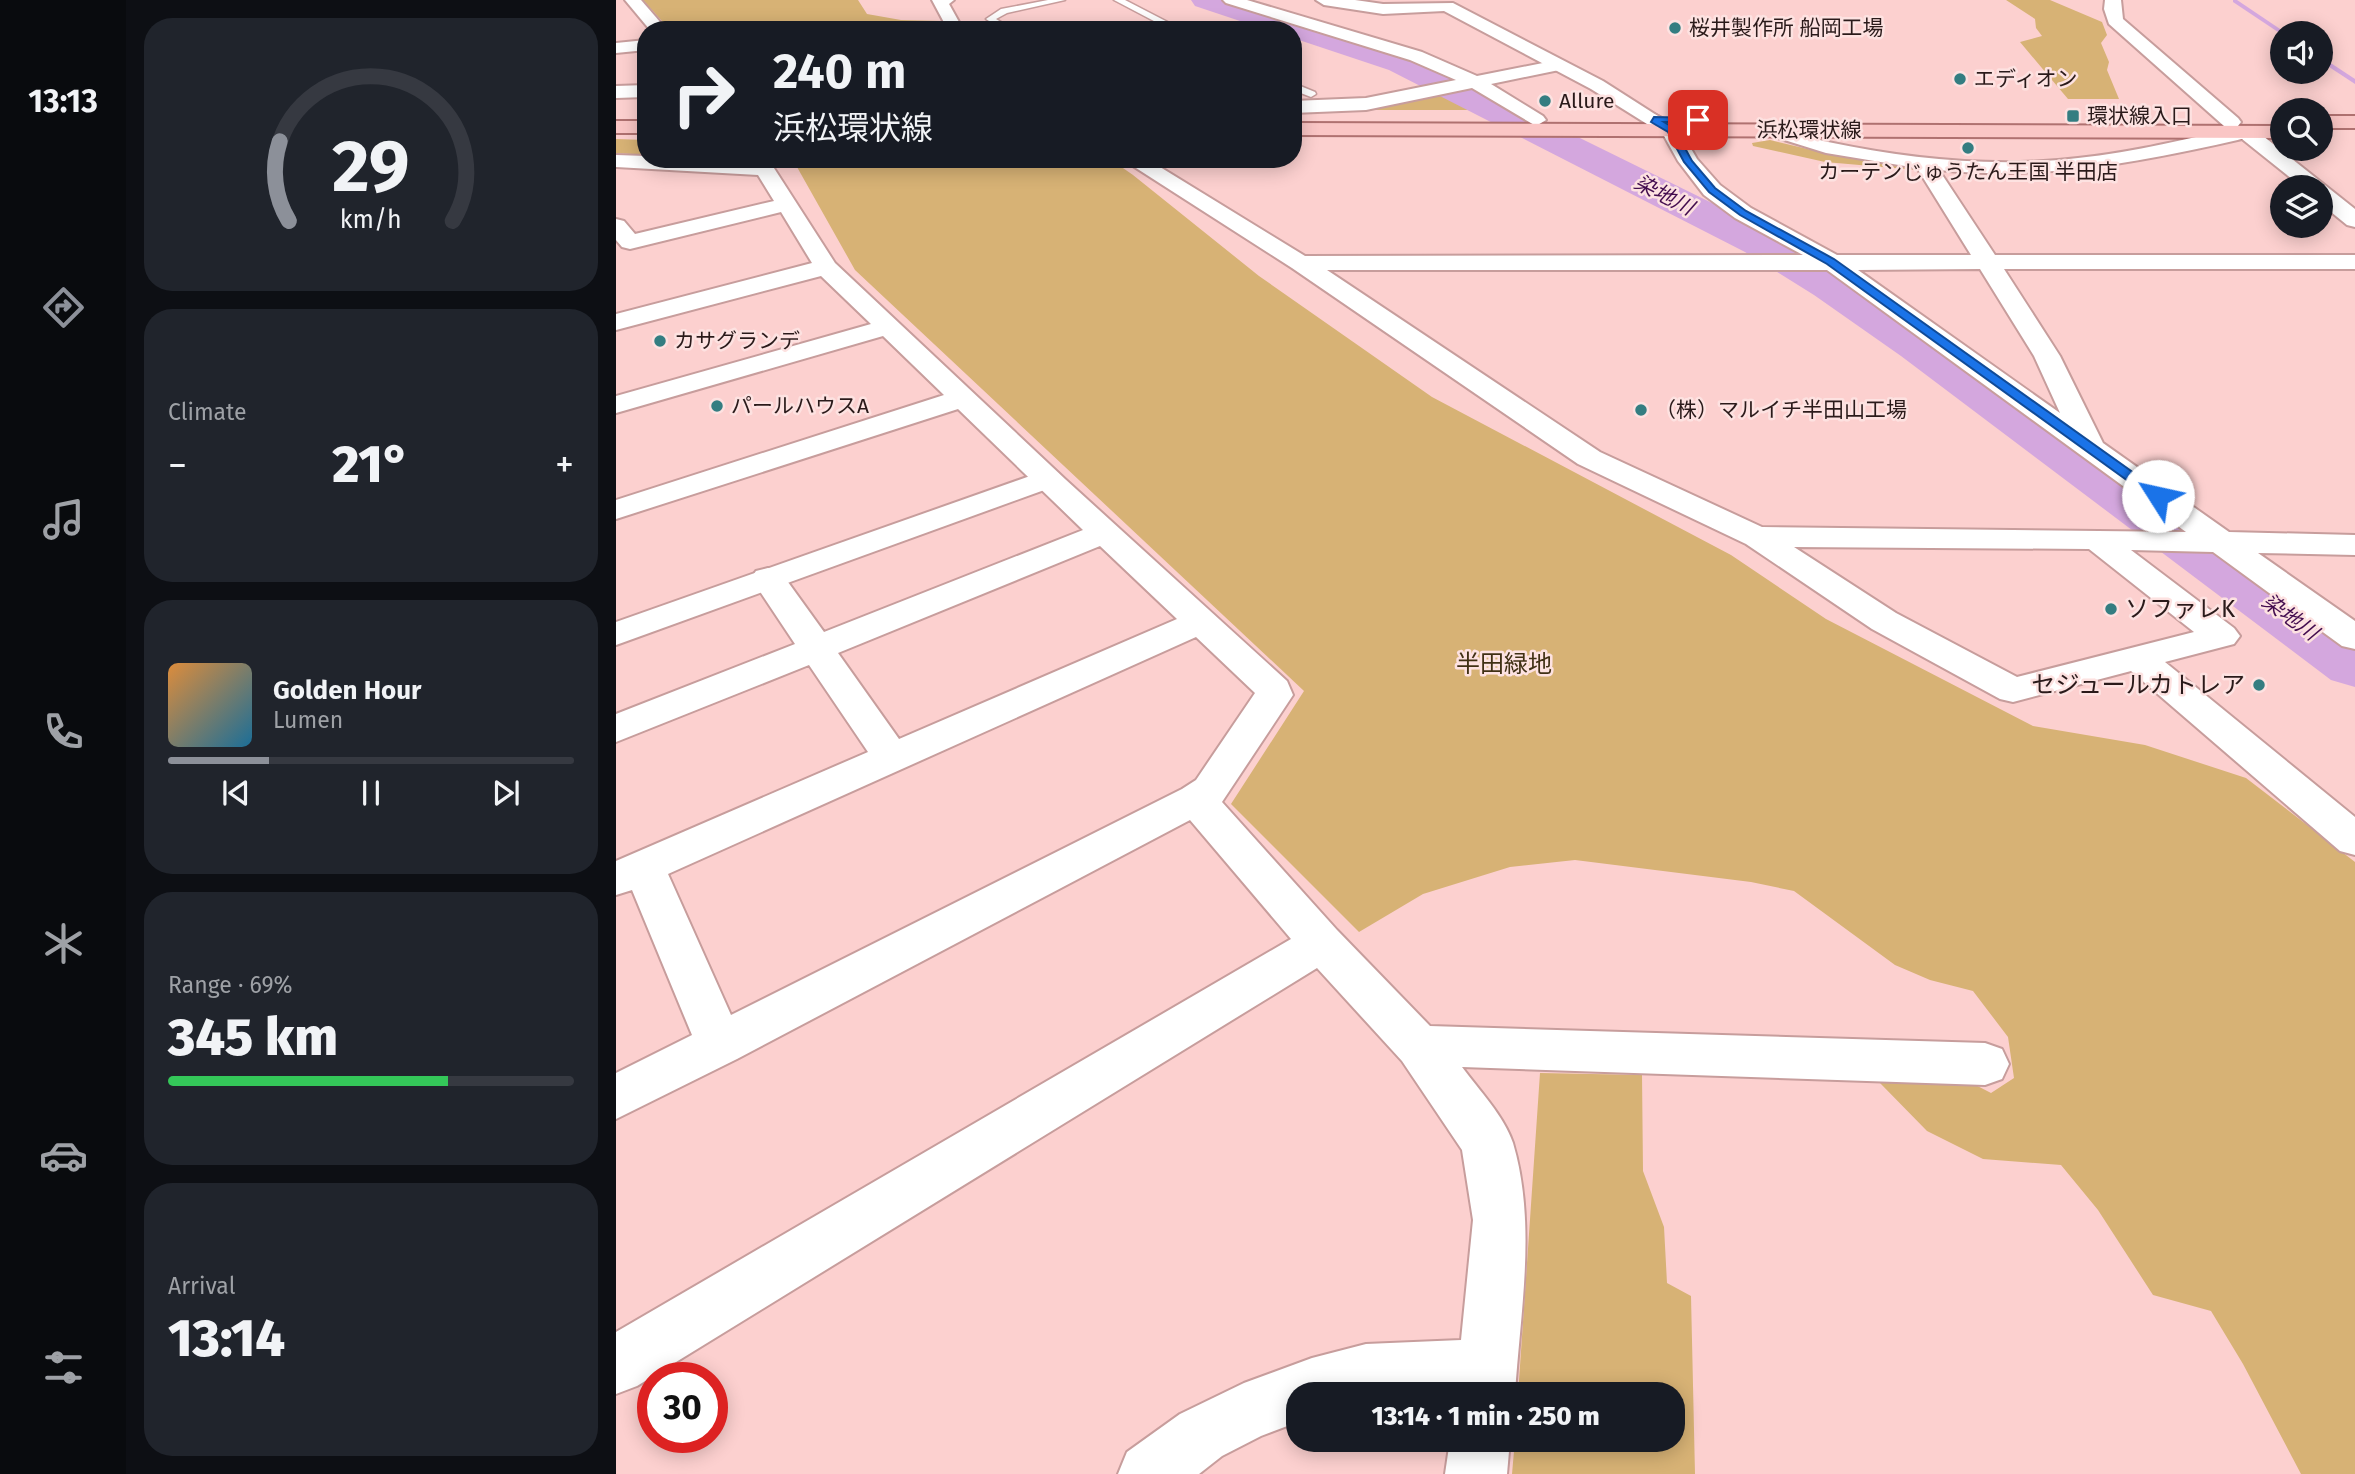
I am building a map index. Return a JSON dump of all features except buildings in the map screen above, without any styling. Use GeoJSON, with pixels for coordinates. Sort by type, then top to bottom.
{"type":"FeatureCollection","features":[{"type":"Feature","properties":{"kind":"main road"},"geometry":{"type":"LineString","coordinates":[[616,118],[637,118]]}},
{"type":"Feature","properties":{"kind":"main road","name":"浜松環状線"},"geometry":{"type":"LineString","coordinates":[[1302,119],[1536,120],[1772,130],[2239,127],[2270,123]]}},
{"type":"Feature","properties":{"kind":"main road"},"geometry":{"type":"LineString","coordinates":[[2333,122],[2355,122]]}},
{"type":"Feature","properties":{"kind":"main road","name":"浜松環状線"},"geometry":{"type":"LineString","coordinates":[[1302,129],[1553,130],[1663,125],[2239,127],[2270,131]]}},
{"type":"Feature","properties":{"kind":"main road"},"geometry":{"type":"LineString","coordinates":[[2333,132],[2355,132]]}},
{"type":"Feature","properties":{"kind":"main road"},"geometry":{"type":"LineString","coordinates":[[619,155],[637,136]]}},
{"type":"Feature","properties":{"kind":"street"},"geometry":{"type":"LineString","coordinates":[[633,0],[651,21]]}},
{"type":"Feature","properties":{"kind":"street"},"geometry":{"type":"LineString","coordinates":[[941,0],[951,21]]}},
{"type":"Feature","properties":{"kind":"street"},"geometry":{"type":"LineString","coordinates":[[1231,0],[1301,21]]}},
{"type":"Feature","properties":{"kind":"street"},"geometry":{"type":"LineString","coordinates":[[1324,0],[1383,9],[1441,3],[1663,125],[1688,162],[1712,190],[1743,213],[1823,261],[2355,638]]}},
{"type":"Feature","properties":{"kind":"street"},"geometry":{"type":"LineString","coordinates":[[2113,0],[2115,21],[2300,175]]}},
{"type":"Feature","properties":{"kind":"street"},"geometry":{"type":"LineString","coordinates":[[1302,21],[1395,49],[1470,83],[1536,120]]}},
{"type":"Feature","properties":{"kind":"street"},"geometry":{"type":"LineString","coordinates":[[616,48],[637,46]]}},
{"type":"Feature","properties":{"kind":"street"},"geometry":{"type":"LineString","coordinates":[[1302,107],[1350,106],[1558,65]]}},
{"type":"Feature","properties":{"kind":"street"},"geometry":{"type":"LineString","coordinates":[[616,92],[637,91]]}},
{"type":"Feature","properties":{"kind":"street"},"geometry":{"type":"LineString","coordinates":[[1772,130],[1811,145],[1924,163],[1985,167],[2064,166],[2156,152],[2239,127]]}},
{"type":"Feature","properties":{"kind":"street"},"geometry":{"type":"LineString","coordinates":[[619,155],[637,157]]}},
{"type":"Feature","properties":{"kind":"street"},"geometry":{"type":"LineString","coordinates":[[1924,163],[2047,356],[2092,451]]}},
{"type":"Feature","properties":{"kind":"street"},"geometry":{"type":"LineString","coordinates":[[616,1097],[1196,799],[1210,790],[1274,695],[1273,690],[1104,533],[826,267],[765,169],[755,168]]}},
{"type":"Feature","properties":{"kind":"street"},"geometry":{"type":"LineString","coordinates":[[1147,168],[1300,263],[1589,458],[1757,537],[1884,621],[2013,690],[2222,636],[2113,539]]}},
{"type":"Feature","properties":{"kind":"street"},"geometry":{"type":"LineString","coordinates":[[2333,202],[2355,220]]}},
{"type":"Feature","properties":{"kind":"street"},"geometry":{"type":"LineString","coordinates":[[621,238],[787,204]]}},
{"type":"Feature","properties":{"kind":"street"},"geometry":{"type":"LineString","coordinates":[[1300,263],[2355,262]]}},
{"type":"Feature","properties":{"kind":"street"},"geometry":{"type":"LineString","coordinates":[[616,322],[826,267]]}},
{"type":"Feature","properties":{"kind":"street"},"geometry":{"type":"LineString","coordinates":[[616,405],[888,327]]}},
{"type":"Feature","properties":{"kind":"street"},"geometry":{"type":"LineString","coordinates":[[616,510],[964,398]]}},
{"type":"Feature","properties":{"kind":"street"},"geometry":{"type":"LineString","coordinates":[[616,634],[1047,479]]}},
{"type":"Feature","properties":{"kind":"street"},"geometry":{"type":"LineString","coordinates":[[616,729],[1104,533]]}},
{"type":"Feature","properties":{"kind":"street"},"geometry":{"type":"LineString","coordinates":[[1757,537],[2113,539],[2355,545]]}},
{"type":"Feature","properties":{"kind":"street"},"geometry":{"type":"LineString","coordinates":[[768,578],[892,758]]}},
{"type":"Feature","properties":{"kind":"street"},"geometry":{"type":"LineString","coordinates":[[720,1045],[630,873],[1201,622]]}},
{"type":"Feature","properties":{"kind":"street"},"geometry":{"type":"LineString","coordinates":[[2138,658],[2355,840]]}},
{"type":"Feature","properties":{"kind":"street"},"geometry":{"type":"LineString","coordinates":[[1149,1474],[1200,1435],[1244,1413],[1312,1387],[1366,1373],[1486,1381],[1500,1220],[1487,1143],[1419,1046],[1321,943],[1196,799]]}},
{"type":"Feature","properties":{"kind":"street"},"geometry":{"type":"LineString","coordinates":[[616,1365],[1321,943]]}},
{"type":"Feature","properties":{"kind":"street"},"geometry":{"type":"LineString","coordinates":[[1419,1046],[1984,1064]]}},
{"type":"Feature","properties":{"kind":"street"},"geometry":{"type":"LineString","coordinates":[[1476,1474],[1479,1452]]}},
{"type":"Feature","properties":{"kind":"lane"},"geometry":{"type":"LineString","coordinates":[[1118,0],[1161,21]]}},
{"type":"Feature","properties":{"kind":"lane"},"geometry":{"type":"LineString","coordinates":[[994,21],[990,19],[1004,11],[1055,1]]}},
{"type":"Feature","properties":{"kind":"lane"},"geometry":{"type":"LineString","coordinates":[[1302,90],[1311,94]]}},
{"type":"Feature","properties":{"kind":"green space"},"geometry":{"type":"Polygon","coordinates":[[[643,0],[858,0],[867,14],[901,20],[943,21],[662,21],[643,0]]]}},
{"type":"Feature","properties":{"kind":"green space"},"geometry":{"type":"Polygon","coordinates":[[[2006,0],[2050,0],[2102,22],[2107,35],[2101,43],[2109,62],[2107,70],[2119,99],[2068,99],[2020,42],[2042,36],[2036,28],[2035,19],[2006,0]]]}},
{"type":"Feature","properties":{"kind":"green space"},"geometry":{"type":"Polygon","coordinates":[[[1438,92],[1472,110],[1322,110],[1438,92]]]}},
{"type":"Feature","properties":{"kind":"green space"},"geometry":{"type":"Polygon","coordinates":[[[616,139],[637,140],[637,154],[616,153],[616,139]]]}},
{"type":"Feature","properties":{"kind":"green space"},"geometry":{"type":"Polygon","coordinates":[[[1770,140],[1816,151],[1906,165],[1917,170],[1825,162],[1753,146],[1752,143],[1770,140]]]}},
{"type":"Feature","properties":{"kind":"green space","name":"半田緑地"},"geometry":{"type":"Polygon","coordinates":[[[798,168],[1123,168],[1259,276],[1432,397],[1731,555],[1826,619],[2033,726],[2145,745],[2246,778],[2355,862],[2355,1474],[2301,1474],[2243,1364],[2211,1311],[2153,1295],[2098,1210],[2061,1165],[1983,1159],[1927,1131],[1880,1083],[1962,1078],[1991,1093],[2014,1078],[2008,1037],[1973,991],[1930,980],[1895,965],[1794,891],[1751,882],[1575,860],[1510,867],[1423,894],[1359,932],[1231,804],[1304,691],[855,270],[798,168]]]}},
{"type":"Feature","properties":{"kind":"green space"},"geometry":{"type":"Polygon","coordinates":[[[1540,1073],[1642,1075],[1643,1171],[1664,1227],[1667,1283],[1691,1296],[1695,1474],[1512,1474],[1514,1452],[1685,1452],[1685,1382],[1519,1382],[1540,1073]]]}},
{"type":"Feature","properties":{"kind":"waterway","name":"染地川"},"geometry":{"type":"LineString","coordinates":[[1205,0],[1270,21]]}},
{"type":"Feature","properties":{"kind":"waterway"},"geometry":{"type":"LineString","coordinates":[[2235,1],[2270,24]]}},
{"type":"Feature","properties":{"kind":"waterway","name":"染地川"},"geometry":{"type":"LineString","coordinates":[[1302,31],[1401,63],[1760,243],[1830,285],[1918,346],[2355,665]]}},
{"type":"Feature","properties":{"kind":"waterway"},"geometry":{"type":"LineString","coordinates":[[2333,67],[2355,82]]}},
{"type":"Feature","properties":{"kind":"place","name":"桜井製作所 船岡工場"},"geometry":{"type":"Point","coordinates":[1675,28]}},
{"type":"Feature","properties":{"kind":"place","name":"エディオン"},"geometry":{"type":"Point","coordinates":[1960,79]}},
{"type":"Feature","properties":{"kind":"place","name":"Allure"},"geometry":{"type":"Point","coordinates":[1545,101]}},
{"type":"Feature","properties":{"kind":"place","name":"環状線入口"},"geometry":{"type":"Point","coordinates":[2073,116]}},
{"type":"Feature","properties":{"kind":"place","name":"カーテンじゅうたん王国 半田店"},"geometry":{"type":"Point","coordinates":[1968,148]}},
{"type":"Feature","properties":{"kind":"place","name":"カサグランデ"},"geometry":{"type":"Point","coordinates":[660,341]}},
{"type":"Feature","properties":{"kind":"place","name":"パールハウスA"},"geometry":{"type":"Point","coordinates":[717,406]}},
{"type":"Feature","properties":{"kind":"place","name":"（株）マルイチ半田山工場"},"geometry":{"type":"Point","coordinates":[1641,410]}},
{"type":"Feature","properties":{"kind":"place","name":"ソファレK"},"geometry":{"type":"Point","coordinates":[2111,609]}},
{"type":"Feature","properties":{"kind":"place","name":"セジュールカトレア"},"geometry":{"type":"Point","coordinates":[2259,685]}},
{"type":"Feature","properties":{"kind":"route"},"geometry":{"type":"LineString","coordinates":[[1698,120],[1654,120],[1671,130],[1688,162],[1712,190],[1743,213],[1830,261],[2158,496]]}}]}
